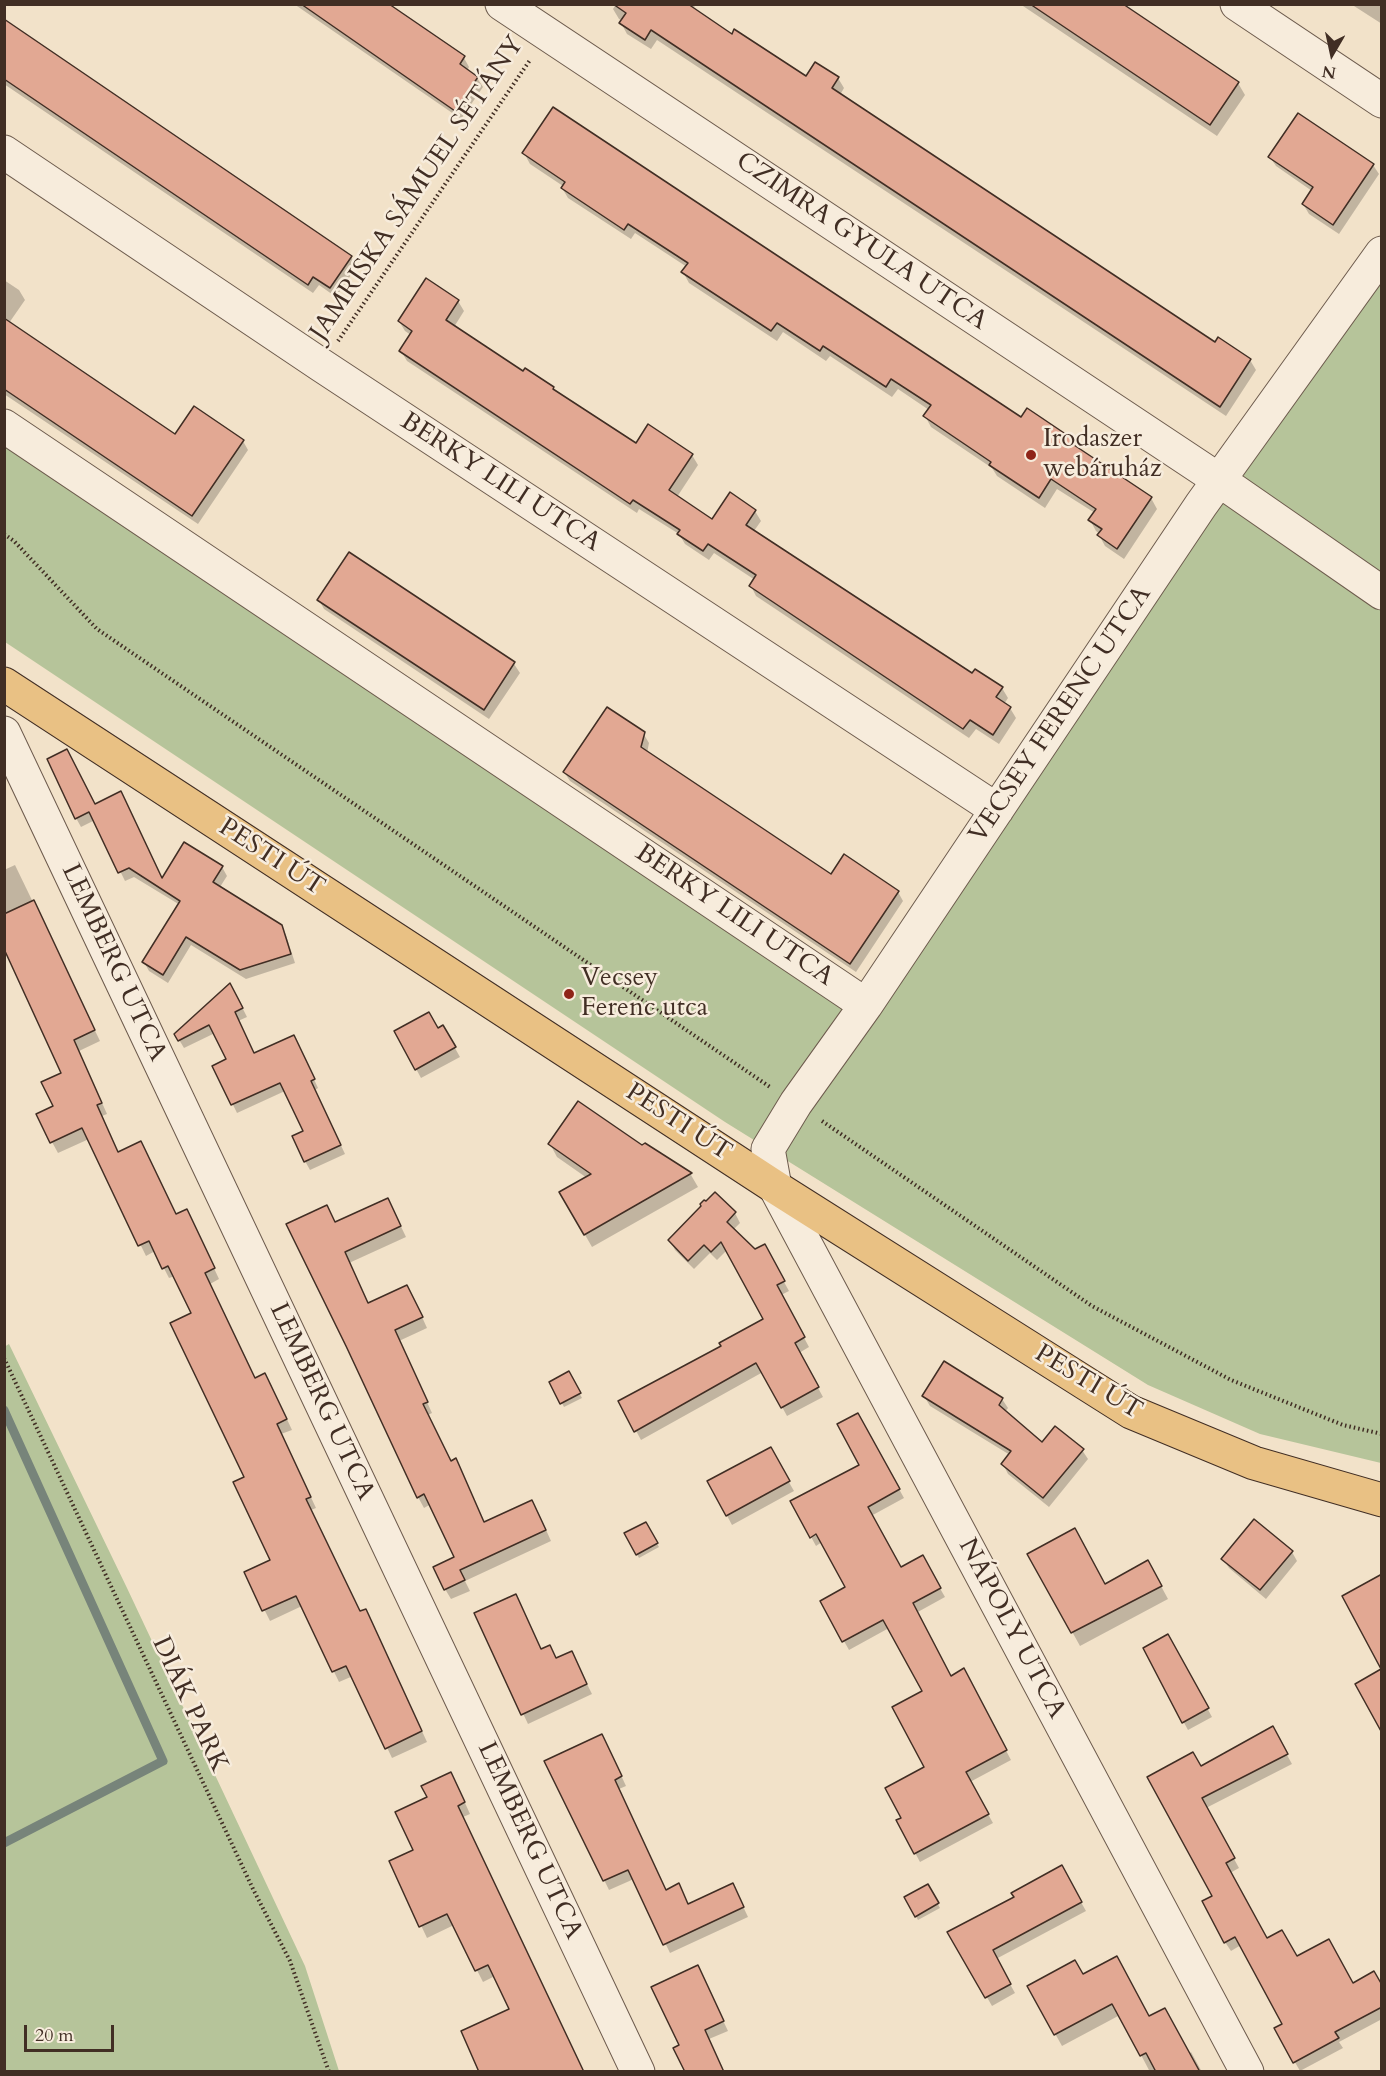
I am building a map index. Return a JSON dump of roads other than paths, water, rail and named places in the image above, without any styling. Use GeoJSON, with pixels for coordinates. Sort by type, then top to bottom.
{"type":"FeatureCollection","features":[{"type":"Feature","properties":{"kind":"main road","name":"PESTI ÚT"},"geometry":{"type":"LineString","coordinates":[[4,684],[775,1187],[1131,1412],[1254,1463],[1382,1500]]}},
{"type":"Feature","properties":{"kind":"street","name":"CZIMRA GYULA UTCA"},"geometry":{"type":"LineString","coordinates":[[502,4],[1219,480],[1382,594]]}},
{"type":"Feature","properties":{"kind":"street"},"geometry":{"type":"LineString","coordinates":[[1237,4],[1382,101]]}},
{"type":"Feature","properties":{"kind":"street","name":"BERKY LILI UTCA"},"geometry":{"type":"LineString","coordinates":[[4,152],[321,366],[997,810]]}},
{"type":"Feature","properties":{"kind":"street","name":"VECSEY FERENC UTCA"},"geometry":{"type":"LineString","coordinates":[[775,1187],[768,1149],[796,1103],[866,1005],[1219,480],[1382,253]]}},
{"type":"Feature","properties":{"kind":"street","name":"BERKY LILI UTCA"},"geometry":{"type":"LineString","coordinates":[[4,426],[866,1005]]}},
{"type":"Feature","properties":{"kind":"street","name":"LEMBERG UTCA"},"geometry":{"type":"LineString","coordinates":[[4,733],[638,2072]]}},
{"type":"Feature","properties":{"kind":"street","name":"NÁPOLY UTCA"},"geometry":{"type":"LineString","coordinates":[[775,1187],[1247,2072]]}},
{"type":"Feature","properties":{"kind":"waterway"},"geometry":{"type":"LineString","coordinates":[[4,1410],[163,1761],[4,1843]]}},
{"type":"Feature","properties":{"kind":"place","name":"Irodaszer webáruház"},"geometry":{"type":"Point","coordinates":[1031,455]}},
{"type":"Feature","properties":{"kind":"place","name":"Vecsey Ferenc utca"},"geometry":{"type":"Point","coordinates":[569,994]}}]}
